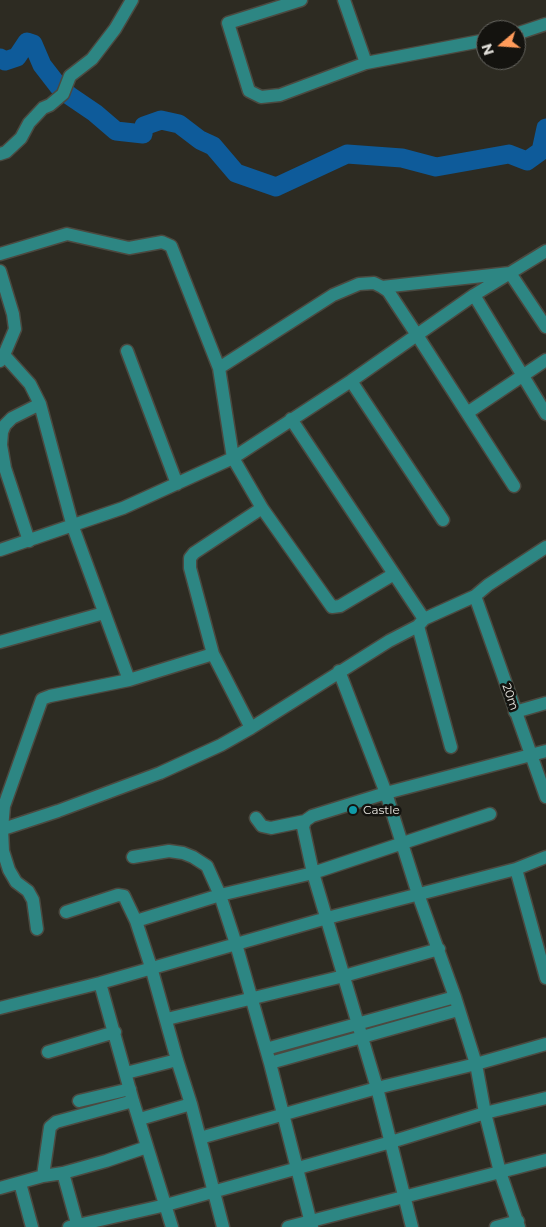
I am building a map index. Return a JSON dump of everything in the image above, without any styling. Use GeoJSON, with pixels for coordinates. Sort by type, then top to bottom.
{"type":"FeatureCollection","features":[{"type":"Feature","properties":{"kind":"street"},"geometry":{"type":"LineString","coordinates":[[0,154],[6,152],[21,138],[29,123],[43,108],[50,105],[63,94],[70,76],[92,59],[115,28],[132,0]]}},
{"type":"Feature","properties":{"kind":"street"},"geometry":{"type":"LineString","coordinates":[[302,0],[228,23],[249,91],[261,97],[280,95],[366,63],[476,42]]}},
{"type":"Feature","properties":{"kind":"street"},"geometry":{"type":"LineString","coordinates":[[344,0],[366,63]]}},
{"type":"Feature","properties":{"kind":"street"},"geometry":{"type":"LineString","coordinates":[[526,31],[546,24]]}},
{"type":"Feature","properties":{"kind":"street"},"geometry":{"type":"LineString","coordinates":[[0,254],[67,234],[129,248],[162,242],[171,246],[219,368],[233,458],[262,508],[332,607],[340,606],[394,574]]}},
{"type":"Feature","properties":{"kind":"street"},"geometry":{"type":"LineString","coordinates":[[0,550],[123,508],[233,458],[351,381],[474,295],[546,251]]}},
{"type":"Feature","properties":{"kind":"street"},"geometry":{"type":"LineString","coordinates":[[0,271],[13,314],[15,329],[2,358],[30,384],[40,404],[73,526],[129,680]]}},
{"type":"Feature","properties":{"kind":"street"},"geometry":{"type":"LineString","coordinates":[[382,287],[510,273]]}},
{"type":"Feature","properties":{"kind":"street"},"geometry":{"type":"LineString","coordinates":[[510,273],[546,327]]}},
{"type":"Feature","properties":{"kind":"street"},"geometry":{"type":"LineString","coordinates":[[219,368],[333,295],[359,284],[374,284],[382,287],[388,291],[514,486]]}},
{"type":"Feature","properties":{"kind":"street"},"geometry":{"type":"LineString","coordinates":[[474,295],[546,414]]}},
{"type":"Feature","properties":{"kind":"street"},"geometry":{"type":"LineString","coordinates":[[127,351],[178,484]]}},
{"type":"Feature","properties":{"kind":"street"},"geometry":{"type":"LineString","coordinates":[[467,413],[546,360]]}},
{"type":"Feature","properties":{"kind":"street"},"geometry":{"type":"LineString","coordinates":[[351,381],[443,520]]}},
{"type":"Feature","properties":{"kind":"street"},"geometry":{"type":"LineString","coordinates":[[29,541],[5,468],[1,445],[2,432],[5,425],[12,418],[40,404]]}},
{"type":"Feature","properties":{"kind":"street"},"geometry":{"type":"LineString","coordinates":[[291,419],[394,574],[421,623],[452,747]]}},
{"type":"Feature","properties":{"kind":"street"},"geometry":{"type":"LineString","coordinates":[[252,728],[213,654],[190,568],[190,558],[194,552],[262,508]]}},
{"type":"Feature","properties":{"kind":"street"},"geometry":{"type":"LineString","coordinates":[[1,829],[58,811],[160,773],[222,745],[389,641],[475,596],[488,585],[546,547]]}},
{"type":"Feature","properties":{"kind":"street","name":"20m"},"geometry":{"type":"LineString","coordinates":[[475,596],[546,797]]}},
{"type":"Feature","properties":{"kind":"street"},"geometry":{"type":"LineString","coordinates":[[0,642],[104,613]]}},
{"type":"Feature","properties":{"kind":"street"},"geometry":{"type":"LineString","coordinates":[[37,929],[33,900],[28,892],[16,882],[9,870],[1,829],[4,806],[42,699],[129,680],[213,654]]}},
{"type":"Feature","properties":{"kind":"street"},"geometry":{"type":"LineString","coordinates":[[340,671],[386,793],[476,1064],[484,1113],[500,1172],[519,1224],[496,1227]]}},
{"type":"Feature","properties":{"kind":"street"},"geometry":{"type":"LineString","coordinates":[[515,712],[546,703]]}},
{"type":"Feature","properties":{"kind":"street"},"geometry":{"type":"LineString","coordinates":[[256,818],[262,826],[271,828],[305,821],[312,816],[386,793],[546,751]]}},
{"type":"Feature","properties":{"kind":"street"},"geometry":{"type":"LineString","coordinates":[[136,921],[220,895],[313,873],[490,814]]}},
{"type":"Feature","properties":{"kind":"street"},"geometry":{"type":"LineString","coordinates":[[305,821],[302,827],[313,873],[377,1088],[412,1227]]}},
{"type":"Feature","properties":{"kind":"street"},"geometry":{"type":"LineString","coordinates":[[133,857],[169,851],[183,853],[207,866],[220,895],[236,944],[284,1114],[311,1224]]}},
{"type":"Feature","properties":{"kind":"street"},"geometry":{"type":"LineString","coordinates":[[0,1008],[100,983],[327,918],[516,869],[546,858]]}},
{"type":"Feature","properties":{"kind":"street"},"geometry":{"type":"LineString","coordinates":[[516,869],[546,978]]}},
{"type":"Feature","properties":{"kind":"street"},"geometry":{"type":"LineString","coordinates":[[66,912],[118,895],[124,896],[136,921],[167,1019],[177,1060],[192,1104],[223,1227]]}},
{"type":"Feature","properties":{"kind":"street"},"geometry":{"type":"LineString","coordinates":[[167,1019],[344,976],[439,948]]}},
{"type":"Feature","properties":{"kind":"street"},"geometry":{"type":"LineString","coordinates":[[100,983],[172,1227]]}},
{"type":"Feature","properties":{"kind":"street"},"geometry":{"type":"LineString","coordinates":[[266,1049],[455,997]]}},
{"type":"Feature","properties":{"kind":"street"},"geometry":{"type":"LineString","coordinates":[[270,1063],[458,1010]]}},
{"type":"Feature","properties":{"kind":"street"},"geometry":{"type":"LineString","coordinates":[[48,1052],[115,1032]]}},
{"type":"Feature","properties":{"kind":"street"},"geometry":{"type":"LineString","coordinates":[[200,1138],[377,1088],[476,1064],[546,1044]]}},
{"type":"Feature","properties":{"kind":"street"},"geometry":{"type":"LineString","coordinates":[[126,1073],[177,1060]]}},
{"type":"Feature","properties":{"kind":"street"},"geometry":{"type":"LineString","coordinates":[[79,1101],[132,1095]]}},
{"type":"Feature","properties":{"kind":"street"},"geometry":{"type":"LineString","coordinates":[[43,1176],[50,1127],[56,1122],[132,1095]]}},
{"type":"Feature","properties":{"kind":"street"},"geometry":{"type":"LineString","coordinates":[[63,1173],[75,1226],[214,1192],[391,1142],[484,1113],[546,1098]]}},
{"type":"Feature","properties":{"kind":"street"},"geometry":{"type":"LineString","coordinates":[[140,1119],[192,1104]]}},
{"type":"Feature","properties":{"kind":"street"},"geometry":{"type":"LineString","coordinates":[[0,1188],[43,1176],[63,1173],[147,1147]]}},
{"type":"Feature","properties":{"kind":"street"},"geometry":{"type":"LineString","coordinates":[[288,1227],[311,1224],[546,1160]]}},
{"type":"Feature","properties":{"kind":"street"},"geometry":{"type":"LineString","coordinates":[[20,1183],[32,1227]]}},
{"type":"Feature","properties":{"kind":"waterway"},"geometry":{"type":"LineString","coordinates":[[0,58],[5,61],[17,57],[27,42],[33,44],[42,65],[59,87],[116,131],[143,134],[144,126],[161,120],[179,124],[200,140],[213,146],[236,173],[276,187],[347,154],[402,158],[436,167],[509,154],[527,161],[541,151],[546,128]]}},
{"type":"Feature","properties":{"kind":"place","name":"Castle"},"geometry":{"type":"Point","coordinates":[353,810]}}]}
